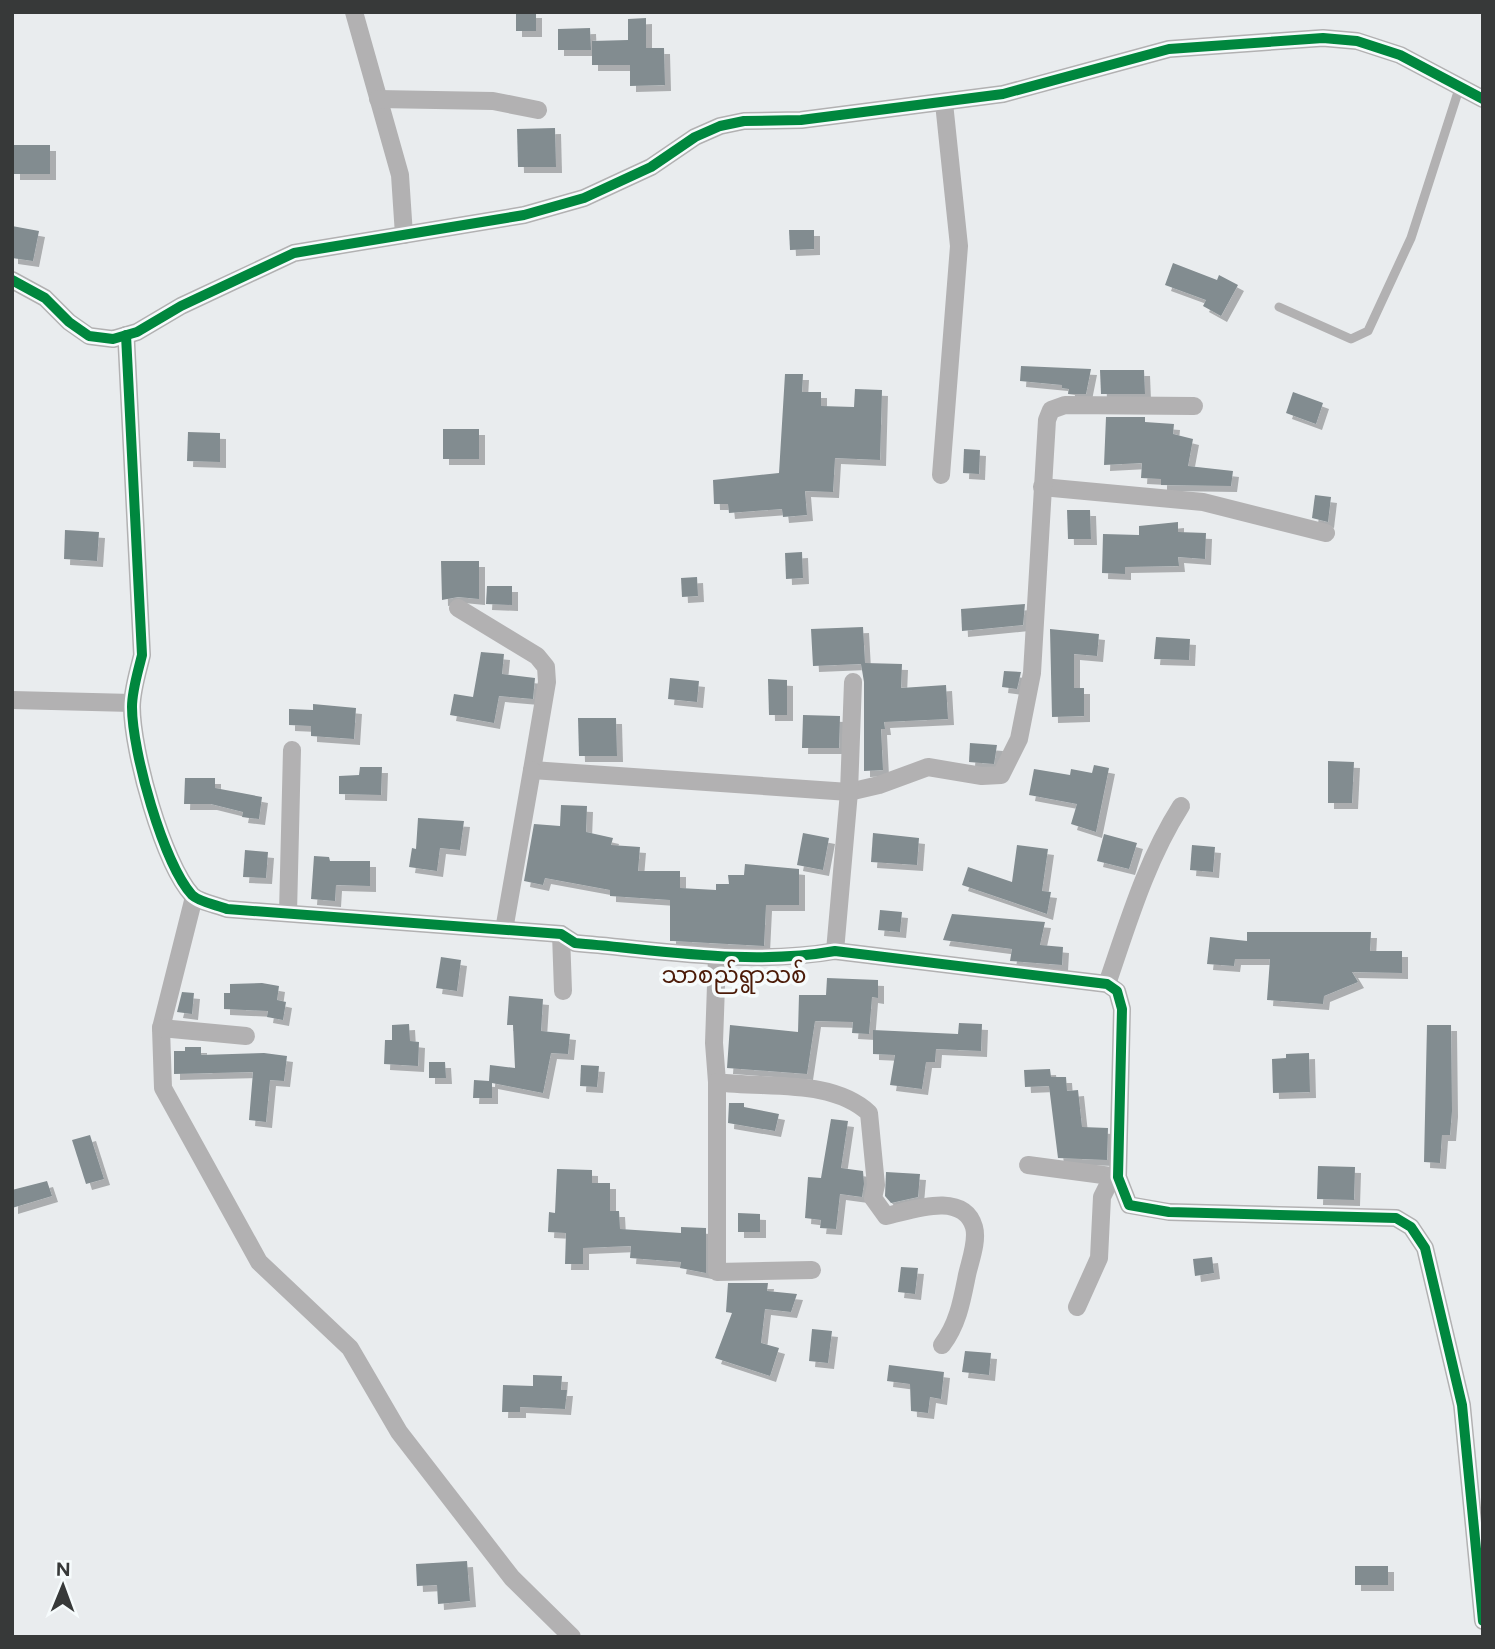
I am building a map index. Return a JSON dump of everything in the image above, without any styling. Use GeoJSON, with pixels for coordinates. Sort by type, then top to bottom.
{"type":"FeatureCollection","features":[{"type":"Feature","properties":{"kind":"street"},"geometry":{"type":"LineString","coordinates":[[354,12],[400,175],[404,235]]}},
{"type":"Feature","properties":{"kind":"street"},"geometry":{"type":"LineString","coordinates":[[12,280],[45,298],[89,336],[113,339],[294,253],[524,215],[584,198],[651,167],[695,137],[720,126],[944,103],[1003,94],[1169,49],[1323,38],[1357,41],[1400,55],[1459,89],[1483,99]]}},
{"type":"Feature","properties":{"kind":"street"},"geometry":{"type":"LineString","coordinates":[[378,99],[493,101],[538,110]]}},
{"type":"Feature","properties":{"kind":"street"},"geometry":{"type":"LineString","coordinates":[[941,475],[959,246],[944,103]]}},
{"type":"Feature","properties":{"kind":"street"},"geometry":{"type":"LineString","coordinates":[[126,335],[142,655],[132,703],[132,723],[146,788],[174,869],[194,897],[227,909],[561,934],[575,943],[718,956],[810,956],[835,951],[1107,984],[1117,991],[1122,1009],[1116,1176],[1129,1205],[1169,1212],[1396,1218],[1411,1227],[1424,1248],[1462,1405],[1483,1621]]}},
{"type":"Feature","properties":{"kind":"street"},"geometry":{"type":"LineString","coordinates":[[532,770],[849,792],[879,785],[928,767],[982,776],[1001,775],[1018,739],[1032,673],[1046,420],[1051,410],[1065,405],[1194,406]]}},
{"type":"Feature","properties":{"kind":"street"},"geometry":{"type":"LineString","coordinates":[[1042,487],[1203,502],[1326,533]]}},
{"type":"Feature","properties":{"kind":"street"},"geometry":{"type":"LineString","coordinates":[[458,608],[537,656],[546,667],[547,682],[504,930]]}},
{"type":"Feature","properties":{"kind":"street"},"geometry":{"type":"LineString","coordinates":[[835,951],[849,792],[853,682]]}},
{"type":"Feature","properties":{"kind":"street"},"geometry":{"type":"LineString","coordinates":[[12,700],[132,703]]}},
{"type":"Feature","properties":{"kind":"street"},"geometry":{"type":"LineString","coordinates":[[288,913],[292,750]]}},
{"type":"Feature","properties":{"kind":"street"},"geometry":{"type":"LineString","coordinates":[[1107,984],[1147,869],[1160,838],[1181,806]]}},
{"type":"Feature","properties":{"kind":"street"},"geometry":{"type":"LineString","coordinates":[[194,897],[161,1028],[163,1088],[259,1262],[350,1348],[399,1432],[512,1578],[572,1637]]}},
{"type":"Feature","properties":{"kind":"street"},"geometry":{"type":"LineString","coordinates":[[561,934],[563,991]]}},
{"type":"Feature","properties":{"kind":"street"},"geometry":{"type":"LineString","coordinates":[[718,956],[714,1043],[717,1082],[717,1272],[812,1270]]}},
{"type":"Feature","properties":{"kind":"street"},"geometry":{"type":"LineString","coordinates":[[161,1028],[246,1037]]}},
{"type":"Feature","properties":{"kind":"street"},"geometry":{"type":"LineString","coordinates":[[717,1082],[829,1091],[857,1101],[869,1113],[876,1185],[873,1198],[886,1216],[938,1204],[966,1215],[974,1225],[974,1244],[960,1307],[952,1331],[942,1345]]}},
{"type":"Feature","properties":{"kind":"street"},"geometry":{"type":"LineString","coordinates":[[1028,1165],[1116,1176]]}},
{"type":"Feature","properties":{"kind":"street"},"geometry":{"type":"LineString","coordinates":[[1077,1307],[1099,1258],[1102,1197],[1116,1176]]}},
{"type":"Feature","properties":{"kind":"lane"},"geometry":{"type":"LineString","coordinates":[[1279,307],[1352,339],[1368,331],[1411,238],[1459,89]]}},
{"type":"Feature","properties":{"kind":"building"},"geometry":{"type":"Polygon","coordinates":[[[516,12],[536,12],[536,31],[516,31],[516,12]]]}},
{"type":"Feature","properties":{"kind":"building"},"geometry":{"type":"Polygon","coordinates":[[[646,18],[646,48],[664,48],[665,85],[630,86],[630,65],[592,65],[592,41],[628,40],[628,19],[646,18]]]}},
{"type":"Feature","properties":{"kind":"building"},"geometry":{"type":"Polygon","coordinates":[[[590,28],[591,50],[558,50],[558,29],[590,28]]]}},
{"type":"Feature","properties":{"kind":"building"},"geometry":{"type":"Polygon","coordinates":[[[555,128],[556,167],[518,167],[517,129],[555,128]]]}},
{"type":"Feature","properties":{"kind":"building"},"geometry":{"type":"Polygon","coordinates":[[[14,145],[50,145],[50,174],[14,174],[14,145]]]}},
{"type":"Feature","properties":{"kind":"building"},"geometry":{"type":"Polygon","coordinates":[[[12,226],[39,231],[33,261],[12,258],[12,226]]]}},
{"type":"Feature","properties":{"kind":"building"},"geometry":{"type":"Polygon","coordinates":[[[789,230],[814,230],[814,249],[790,250],[789,230]]]}},
{"type":"Feature","properties":{"kind":"building"},"geometry":{"type":"Polygon","coordinates":[[[1173,263],[1217,280],[1219,275],[1238,285],[1221,316],[1203,306],[1206,300],[1165,285],[1173,263]]]}},
{"type":"Feature","properties":{"kind":"building"},"geometry":{"type":"Polygon","coordinates":[[[1021,366],[1091,369],[1086,394],[1068,394],[1069,389],[1062,388],[1062,385],[1020,381],[1021,366]]]}},
{"type":"Feature","properties":{"kind":"building"},"geometry":{"type":"Polygon","coordinates":[[[1100,370],[1144,370],[1145,394],[1101,394],[1100,370]]]}},
{"type":"Feature","properties":{"kind":"building"},"geometry":{"type":"Polygon","coordinates":[[[785,374],[803,374],[802,392],[821,392],[821,406],[854,407],[855,389],[882,390],[880,460],[835,458],[833,492],[805,491],[807,515],[783,517],[782,509],[729,513],[728,504],[714,504],[713,480],[779,473],[785,374]]]}},
{"type":"Feature","properties":{"kind":"building"},"geometry":{"type":"Polygon","coordinates":[[[1293,392],[1323,403],[1316,424],[1286,413],[1293,392]]]}},
{"type":"Feature","properties":{"kind":"building"},"geometry":{"type":"Polygon","coordinates":[[[1106,417],[1145,417],[1145,422],[1174,424],[1173,434],[1193,439],[1188,466],[1233,471],[1231,486],[1161,485],[1161,479],[1141,478],[1142,463],[1104,465],[1106,417]]]}},
{"type":"Feature","properties":{"kind":"building"},"geometry":{"type":"Polygon","coordinates":[[[443,429],[479,429],[479,459],[443,459],[443,429]]]}},
{"type":"Feature","properties":{"kind":"building"},"geometry":{"type":"Polygon","coordinates":[[[188,432],[220,433],[220,462],[187,461],[188,432]]]}},
{"type":"Feature","properties":{"kind":"building"},"geometry":{"type":"Polygon","coordinates":[[[964,449],[980,450],[979,474],[963,473],[964,449]]]}},
{"type":"Feature","properties":{"kind":"building"},"geometry":{"type":"Polygon","coordinates":[[[1315,495],[1331,497],[1328,522],[1312,518],[1315,495]]]}},
{"type":"Feature","properties":{"kind":"building"},"geometry":{"type":"Polygon","coordinates":[[[1067,510],[1090,510],[1091,539],[1068,539],[1067,510]]]}},
{"type":"Feature","properties":{"kind":"building"},"geometry":{"type":"Polygon","coordinates":[[[1178,522],[1178,532],[1206,533],[1205,559],[1178,557],[1179,566],[1125,567],[1125,574],[1102,573],[1103,534],[1139,535],[1139,526],[1178,522]]]}},
{"type":"Feature","properties":{"kind":"building"},"geometry":{"type":"Polygon","coordinates":[[[65,530],[99,532],[97,561],[64,559],[65,530]]]}},
{"type":"Feature","properties":{"kind":"building"},"geometry":{"type":"Polygon","coordinates":[[[802,552],[803,578],[786,579],[785,553],[802,552]]]}},
{"type":"Feature","properties":{"kind":"building"},"geometry":{"type":"Polygon","coordinates":[[[441,561],[479,561],[479,599],[458,597],[442,600],[441,561]]]}},
{"type":"Feature","properties":{"kind":"building"},"geometry":{"type":"Polygon","coordinates":[[[697,577],[698,596],[682,597],[681,578],[697,577]]]}},
{"type":"Feature","properties":{"kind":"building"},"geometry":{"type":"Polygon","coordinates":[[[487,586],[512,586],[512,605],[486,604],[487,586]]]}},
{"type":"Feature","properties":{"kind":"building"},"geometry":{"type":"Polygon","coordinates":[[[1025,604],[1023,625],[962,631],[961,609],[1025,604]]]}},
{"type":"Feature","properties":{"kind":"building"},"geometry":{"type":"Polygon","coordinates":[[[863,627],[865,663],[902,664],[901,688],[946,685],[948,719],[884,722],[885,729],[881,729],[883,770],[864,771],[864,682],[861,664],[813,666],[811,629],[863,627]]]}},
{"type":"Feature","properties":{"kind":"building"},"geometry":{"type":"Polygon","coordinates":[[[1050,629],[1099,634],[1097,656],[1074,654],[1074,688],[1084,688],[1084,716],[1052,717],[1050,629]]]}},
{"type":"Feature","properties":{"kind":"building"},"geometry":{"type":"Polygon","coordinates":[[[1156,637],[1190,639],[1189,660],[1154,659],[1156,637]]]}},
{"type":"Feature","properties":{"kind":"building"},"geometry":{"type":"Polygon","coordinates":[[[481,652],[504,654],[502,674],[535,678],[533,699],[499,696],[494,723],[450,715],[454,694],[473,697],[481,652]]]}},
{"type":"Feature","properties":{"kind":"building"},"geometry":{"type":"Polygon","coordinates":[[[1004,671],[1021,672],[1017,689],[1002,687],[1004,671]]]}},
{"type":"Feature","properties":{"kind":"building"},"geometry":{"type":"Polygon","coordinates":[[[670,678],[699,681],[697,702],[668,699],[670,678]]]}},
{"type":"Feature","properties":{"kind":"building"},"geometry":{"type":"Polygon","coordinates":[[[768,679],[787,680],[787,715],[769,715],[768,679]]]}},
{"type":"Feature","properties":{"kind":"building"},"geometry":{"type":"Polygon","coordinates":[[[313,704],[356,708],[354,739],[311,736],[311,726],[289,725],[289,709],[313,710],[313,704]]]}},
{"type":"Feature","properties":{"kind":"building"},"geometry":{"type":"Polygon","coordinates":[[[803,715],[840,716],[839,748],[802,748],[803,715]]]}},
{"type":"Feature","properties":{"kind":"building"},"geometry":{"type":"Polygon","coordinates":[[[578,718],[616,718],[617,756],[579,756],[578,718]]]}},
{"type":"Feature","properties":{"kind":"building"},"geometry":{"type":"Polygon","coordinates":[[[970,743],[997,745],[994,764],[969,762],[970,743]]]}},
{"type":"Feature","properties":{"kind":"building"},"geometry":{"type":"Polygon","coordinates":[[[1328,761],[1354,762],[1352,803],[1328,803],[1328,761]]]}},
{"type":"Feature","properties":{"kind":"building"},"geometry":{"type":"Polygon","coordinates":[[[1094,765],[1109,768],[1096,832],[1071,824],[1077,804],[1029,795],[1034,769],[1070,775],[1071,769],[1092,773],[1094,765]]]}},
{"type":"Feature","properties":{"kind":"building"},"geometry":{"type":"Polygon","coordinates":[[[360,767],[382,767],[381,795],[339,794],[339,776],[359,775],[360,767]]]}},
{"type":"Feature","properties":{"kind":"building"},"geometry":{"type":"Polygon","coordinates":[[[185,778],[215,778],[215,788],[262,797],[259,819],[242,817],[243,812],[211,804],[184,804],[185,778]]]}},
{"type":"Feature","properties":{"kind":"building"},"geometry":{"type":"Polygon","coordinates":[[[561,805],[587,806],[586,832],[613,838],[611,845],[640,847],[638,871],[680,871],[680,888],[716,890],[716,884],[729,884],[728,875],[744,875],[745,864],[799,869],[799,905],[766,905],[764,946],[670,941],[670,900],[610,896],[610,890],[545,878],[543,885],[524,881],[534,824],[560,826],[561,805]]]}},
{"type":"Feature","properties":{"kind":"building"},"geometry":{"type":"Polygon","coordinates":[[[418,818],[464,821],[460,850],[440,848],[437,871],[409,867],[412,848],[416,849],[418,818]]]}},
{"type":"Feature","properties":{"kind":"building"},"geometry":{"type":"Polygon","coordinates":[[[803,833],[829,838],[823,870],[797,865],[803,833]]]}},
{"type":"Feature","properties":{"kind":"building"},"geometry":{"type":"Polygon","coordinates":[[[873,833],[919,838],[917,865],[871,862],[873,833]]]}},
{"type":"Feature","properties":{"kind":"building"},"geometry":{"type":"Polygon","coordinates":[[[1104,834],[1137,843],[1129,869],[1097,861],[1104,834]]]}},
{"type":"Feature","properties":{"kind":"building"},"geometry":{"type":"Polygon","coordinates":[[[1017,845],[1048,849],[1042,891],[1051,892],[1047,914],[962,885],[968,867],[1012,882],[1017,845]]]}},
{"type":"Feature","properties":{"kind":"building"},"geometry":{"type":"Polygon","coordinates":[[[1192,845],[1215,847],[1213,872],[1190,870],[1192,845]]]}},
{"type":"Feature","properties":{"kind":"building"},"geometry":{"type":"Polygon","coordinates":[[[245,850],[268,852],[266,878],[243,877],[245,850]]]}},
{"type":"Feature","properties":{"kind":"building"},"geometry":{"type":"Polygon","coordinates":[[[314,856],[329,857],[330,861],[370,861],[370,886],[336,885],[335,901],[311,899],[314,856]]]}},
{"type":"Feature","properties":{"kind":"building"},"geometry":{"type":"Polygon","coordinates":[[[880,910],[902,912],[900,932],[878,930],[880,910]]]}},
{"type":"Feature","properties":{"kind":"building"},"geometry":{"type":"Polygon","coordinates":[[[952,914],[1045,922],[1040,945],[1063,947],[1062,965],[1010,961],[1012,949],[943,940],[952,914]]]}},
{"type":"Feature","properties":{"kind":"building"},"geometry":{"type":"Polygon","coordinates":[[[1247,932],[1371,932],[1370,951],[1402,951],[1402,973],[1352,972],[1358,982],[1324,996],[1323,1004],[1267,1000],[1270,959],[1235,959],[1234,966],[1207,964],[1210,937],[1247,941],[1247,932]]]}},
{"type":"Feature","properties":{"kind":"building"},"geometry":{"type":"Polygon","coordinates":[[[441,957],[461,960],[457,991],[436,988],[441,957]]]}},
{"type":"Feature","properties":{"kind":"building"},"geometry":{"type":"Polygon","coordinates":[[[827,978],[878,980],[878,998],[872,997],[869,1034],[852,1033],[853,1022],[815,1021],[807,1074],[727,1068],[730,1025],[798,1032],[799,995],[826,995],[827,978]]]}},
{"type":"Feature","properties":{"kind":"building"},"geometry":{"type":"Polygon","coordinates":[[[262,983],[279,986],[277,1000],[286,1002],[283,1020],[267,1017],[268,1011],[224,1009],[224,993],[230,993],[230,984],[262,983]]]}},
{"type":"Feature","properties":{"kind":"building"},"geometry":{"type":"Polygon","coordinates":[[[182,992],[194,993],[192,1014],[177,1012],[182,992]]]}},
{"type":"Feature","properties":{"kind":"building"},"geometry":{"type":"Polygon","coordinates":[[[509,996],[543,999],[541,1031],[570,1034],[568,1054],[551,1053],[543,1093],[492,1083],[492,1098],[473,1098],[474,1080],[489,1081],[490,1065],[515,1068],[513,1025],[507,1025],[509,996]]]}},
{"type":"Feature","properties":{"kind":"building"},"geometry":{"type":"Polygon","coordinates":[[[959,1023],[982,1024],[981,1051],[936,1049],[935,1062],[926,1062],[922,1089],[890,1085],[895,1055],[873,1054],[873,1030],[958,1034],[959,1023]]]}},
{"type":"Feature","properties":{"kind":"building"},"geometry":{"type":"Polygon","coordinates":[[[409,1024],[410,1041],[419,1042],[418,1066],[384,1064],[385,1040],[392,1040],[392,1025],[409,1024]]]}},
{"type":"Feature","properties":{"kind":"building"},"geometry":{"type":"Polygon","coordinates":[[[1427,1025],[1451,1025],[1452,1111],[1450,1135],[1442,1135],[1440,1163],[1424,1162],[1427,1025]]]}},
{"type":"Feature","properties":{"kind":"building"},"geometry":{"type":"Polygon","coordinates":[[[185,1047],[201,1047],[201,1055],[264,1053],[287,1056],[284,1081],[270,1080],[266,1122],[249,1120],[253,1072],[174,1074],[174,1051],[185,1051],[185,1047]]]}},
{"type":"Feature","properties":{"kind":"building"},"geometry":{"type":"Polygon","coordinates":[[[1309,1053],[1310,1092],[1273,1093],[1272,1059],[1286,1058],[1286,1054],[1309,1053]]]}},
{"type":"Feature","properties":{"kind":"building"},"geometry":{"type":"Polygon","coordinates":[[[429,1062],[445,1062],[446,1078],[429,1078],[429,1062]]]}},
{"type":"Feature","properties":{"kind":"building"},"geometry":{"type":"Polygon","coordinates":[[[581,1065],[599,1066],[597,1087],[580,1086],[581,1065]]]}},
{"type":"Feature","properties":{"kind":"building"},"geometry":{"type":"Polygon","coordinates":[[[1050,1069],[1051,1077],[1066,1077],[1067,1091],[1078,1090],[1082,1127],[1108,1128],[1107,1160],[1058,1158],[1049,1086],[1025,1087],[1024,1070],[1050,1069]]]}},
{"type":"Feature","properties":{"kind":"building"},"geometry":{"type":"Polygon","coordinates":[[[729,1103],[744,1103],[744,1107],[779,1114],[775,1131],[728,1123],[729,1103]]]}},
{"type":"Feature","properties":{"kind":"building"},"geometry":{"type":"Polygon","coordinates":[[[831,1119],[848,1121],[841,1168],[863,1171],[864,1184],[862,1197],[840,1194],[836,1229],[820,1228],[821,1220],[805,1218],[808,1177],[821,1178],[831,1119]]]}},
{"type":"Feature","properties":{"kind":"building"},"geometry":{"type":"Polygon","coordinates":[[[90,1135],[104,1179],[86,1184],[72,1140],[90,1135]]]}},
{"type":"Feature","properties":{"kind":"building"},"geometry":{"type":"Polygon","coordinates":[[[1318,1166],[1355,1167],[1354,1200],[1317,1199],[1318,1166]]]}},
{"type":"Feature","properties":{"kind":"building"},"geometry":{"type":"Polygon","coordinates":[[[557,1169],[592,1170],[592,1183],[610,1183],[610,1211],[619,1211],[620,1229],[681,1233],[681,1227],[706,1228],[706,1273],[680,1268],[681,1262],[630,1258],[631,1246],[583,1248],[583,1264],[565,1264],[566,1233],[548,1232],[549,1212],[555,1213],[557,1169]]]}},
{"type":"Feature","properties":{"kind":"building"},"geometry":{"type":"Polygon","coordinates":[[[886,1172],[920,1174],[918,1197],[891,1203],[885,1196],[886,1172]]]}},
{"type":"Feature","properties":{"kind":"building"},"geometry":{"type":"Polygon","coordinates":[[[47,1181],[52,1196],[12,1208],[12,1190],[47,1181]]]}},
{"type":"Feature","properties":{"kind":"building"},"geometry":{"type":"Polygon","coordinates":[[[738,1213],[760,1214],[760,1232],[738,1232],[738,1213]]]}},
{"type":"Feature","properties":{"kind":"building"},"geometry":{"type":"Polygon","coordinates":[[[1212,1257],[1214,1273],[1195,1276],[1193,1259],[1212,1257]]]}},
{"type":"Feature","properties":{"kind":"building"},"geometry":{"type":"Polygon","coordinates":[[[901,1267],[918,1268],[915,1294],[898,1292],[901,1267]]]}},
{"type":"Feature","properties":{"kind":"building"},"geometry":{"type":"Polygon","coordinates":[[[728,1283],[768,1283],[767,1291],[797,1294],[791,1312],[765,1309],[761,1343],[779,1348],[770,1376],[715,1358],[732,1313],[726,1312],[728,1283]]]}},
{"type":"Feature","properties":{"kind":"building"},"geometry":{"type":"Polygon","coordinates":[[[812,1329],[832,1331],[828,1363],[809,1361],[812,1329]]]}},
{"type":"Feature","properties":{"kind":"building"},"geometry":{"type":"Polygon","coordinates":[[[965,1351],[991,1353],[989,1375],[962,1372],[965,1351]]]}},
{"type":"Feature","properties":{"kind":"building"},"geometry":{"type":"Polygon","coordinates":[[[889,1365],[944,1372],[941,1399],[930,1397],[928,1413],[911,1411],[910,1384],[887,1381],[889,1365]]]}},
{"type":"Feature","properties":{"kind":"building"},"geometry":{"type":"Polygon","coordinates":[[[533,1375],[562,1376],[561,1390],[567,1390],[565,1409],[520,1407],[520,1412],[502,1412],[503,1385],[533,1386],[533,1375]]]}},
{"type":"Feature","properties":{"kind":"building"},"geometry":{"type":"Polygon","coordinates":[[[467,1561],[470,1601],[438,1604],[437,1585],[417,1586],[416,1564],[467,1561]]]}},
{"type":"Feature","properties":{"kind":"building"},"geometry":{"type":"Polygon","coordinates":[[[1355,1566],[1388,1566],[1388,1585],[1355,1585],[1355,1566]]]}},
{"type":"Feature","properties":{"kind":"cycle path"},"geometry":{"type":"LineString","coordinates":[[12,280],[45,298],[69,322],[89,336],[113,339],[137,332],[181,306],[294,253],[524,215],[584,198],[651,167],[695,137],[720,126],[744,121],[801,120],[1003,94],[1169,49],[1323,38],[1357,41],[1400,55],[1483,99]]}},
{"type":"Feature","properties":{"kind":"cycle path"},"geometry":{"type":"LineString","coordinates":[[126,335],[142,655],[133,694],[133,726],[143,777],[160,833],[181,880],[192,895],[227,909],[561,934],[575,943],[672,953],[770,957],[835,951],[1107,984],[1117,991],[1122,1009],[1118,1177],[1129,1205],[1169,1212],[1396,1218],[1411,1227],[1425,1248],[1462,1405],[1483,1621]]}},
{"type":"Feature","properties":{"kind":"district","name":"သာစည်ရွာသစ်"},"geometry":{"type":"Point","coordinates":[734,975]}}]}
